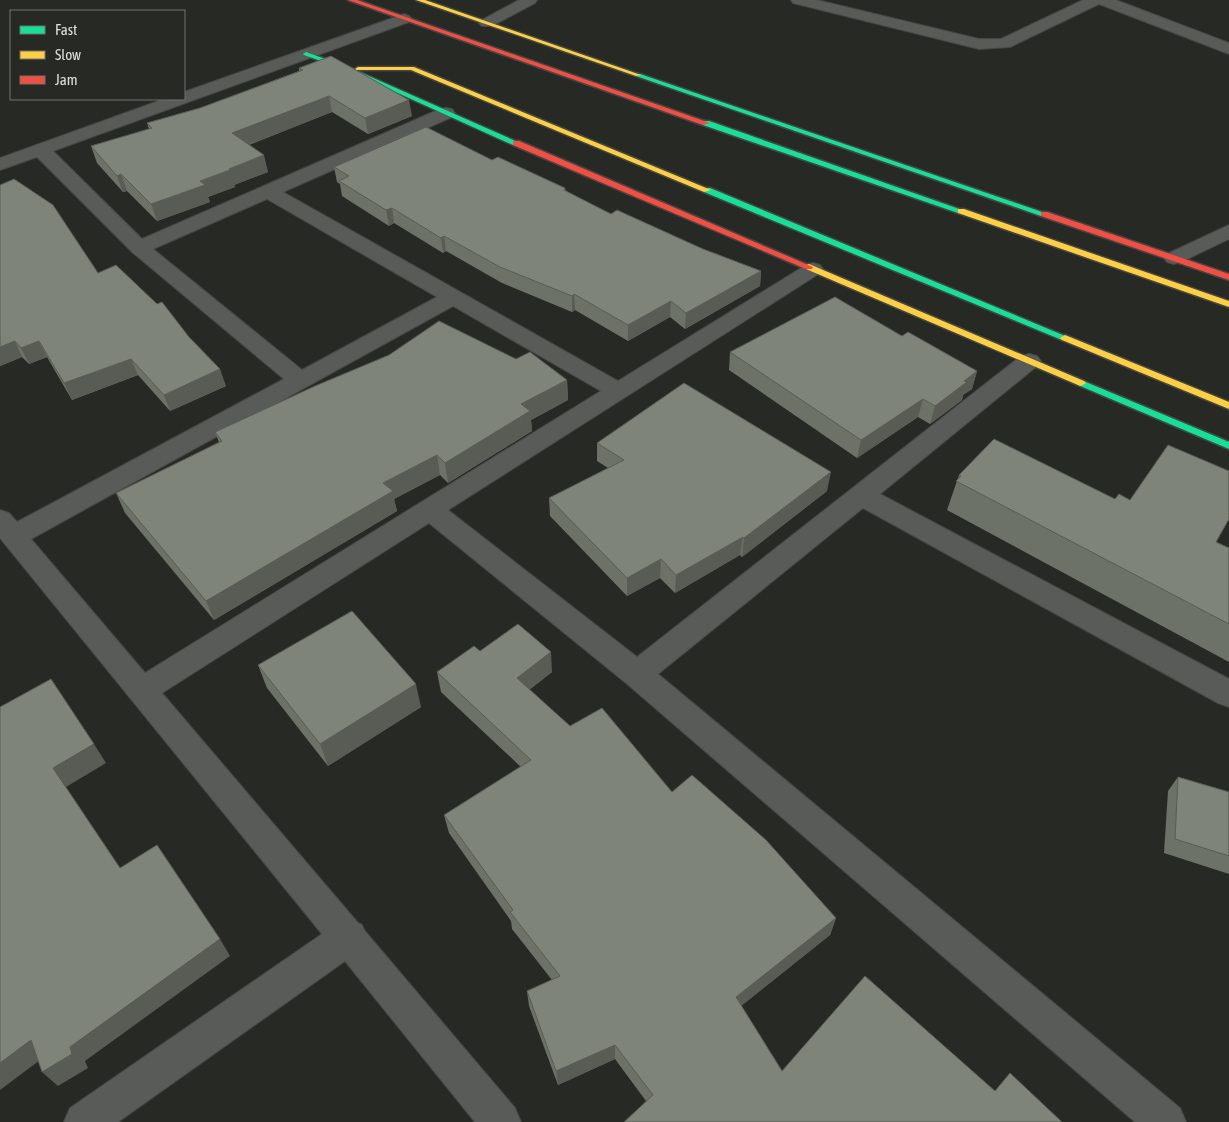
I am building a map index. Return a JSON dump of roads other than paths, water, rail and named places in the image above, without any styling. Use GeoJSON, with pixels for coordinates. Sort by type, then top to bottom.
{"type":"FeatureCollection","features":[{"type":"Feature","properties":{"kind":"main road"},"geometry":{"type":"LineString","coordinates":[[351,0],[1229,304]]}},
{"type":"Feature","properties":{"kind":"main road"},"geometry":{"type":"LineString","coordinates":[[419,0],[1229,277]]}},
{"type":"Feature","properties":{"kind":"main road"},"geometry":{"type":"LineString","coordinates":[[306,54],[351,70],[446,113],[1229,446]]}},
{"type":"Feature","properties":{"kind":"main road"},"geometry":{"type":"LineString","coordinates":[[351,70],[412,68],[1229,406]]}},
{"type":"Feature","properties":{"kind":"street"},"geometry":{"type":"LineString","coordinates":[[487,23],[530,0]]}},
{"type":"Feature","properties":{"kind":"street"},"geometry":{"type":"LineString","coordinates":[[798,0],[979,44],[1004,44],[1095,0]]}},
{"type":"Feature","properties":{"kind":"street"},"geometry":{"type":"LineString","coordinates":[[1103,0],[1229,49]]}},
{"type":"Feature","properties":{"kind":"street"},"geometry":{"type":"LineString","coordinates":[[1134,0],[1229,35]]}},
{"type":"Feature","properties":{"kind":"street"},"geometry":{"type":"LineString","coordinates":[[185,97],[404,19]]}},
{"type":"Feature","properties":{"kind":"street"},"geometry":{"type":"LineString","coordinates":[[0,164],[176,100]]}},
{"type":"Feature","properties":{"kind":"street"},"geometry":{"type":"LineString","coordinates":[[139,248],[446,113]]}},
{"type":"Feature","properties":{"kind":"street"},"geometry":{"type":"LineString","coordinates":[[40,149],[139,248],[300,381]]}},
{"type":"Feature","properties":{"kind":"street"},"geometry":{"type":"LineString","coordinates":[[268,191],[620,392]]}},
{"type":"Feature","properties":{"kind":"street"},"geometry":{"type":"LineString","coordinates":[[1174,258],[1229,231]]}},
{"type":"Feature","properties":{"kind":"street"},"geometry":{"type":"LineString","coordinates":[[142,690],[620,392],[813,269]]}},
{"type":"Feature","properties":{"kind":"street"},"geometry":{"type":"LineString","coordinates":[[453,297],[300,381],[7,528],[501,1122]]}},
{"type":"Feature","properties":{"kind":"street"},"geometry":{"type":"LineString","coordinates":[[637,674],[1029,361]]}},
{"type":"Feature","properties":{"kind":"street"},"geometry":{"type":"LineString","coordinates":[[861,495],[1229,694]]}},
{"type":"Feature","properties":{"kind":"street"},"geometry":{"type":"LineString","coordinates":[[430,510],[637,674],[1166,1122]]}},
{"type":"Feature","properties":{"kind":"street"},"geometry":{"type":"LineString","coordinates":[[84,1122],[349,937]]}}]}
